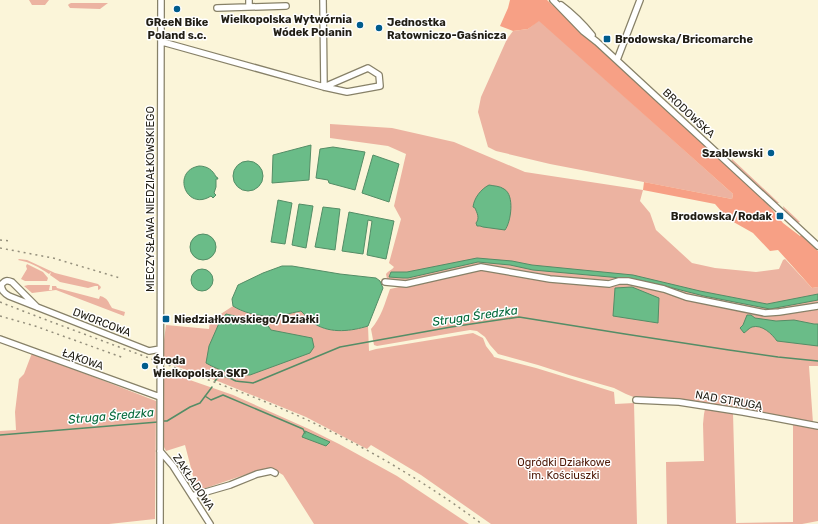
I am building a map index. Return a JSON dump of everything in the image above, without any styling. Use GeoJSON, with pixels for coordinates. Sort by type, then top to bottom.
{"type":"FeatureCollection","features":[{"type":"Feature","properties":{"kind":"street","name":"MIECZYSŁAWA NIEDZIAŁKOWSKIEGO"},"geometry":{"type":"LineString","coordinates":[[160,524],[161,0]]}},
{"type":"Feature","properties":{"kind":"street"},"geometry":{"type":"LineString","coordinates":[[249,0],[249,7]]}},
{"type":"Feature","properties":{"kind":"street"},"geometry":{"type":"LineString","coordinates":[[324,0],[324,87]]}},
{"type":"Feature","properties":{"kind":"street","name":"BRODOWSKA"},"geometry":{"type":"LineString","coordinates":[[553,0],[571,12],[585,26],[597,42],[818,246]]}},
{"type":"Feature","properties":{"kind":"street"},"geometry":{"type":"LineString","coordinates":[[617,60],[640,0]]}},
{"type":"Feature","properties":{"kind":"street"},"geometry":{"type":"LineString","coordinates":[[217,8],[286,6]]}},
{"type":"Feature","properties":{"kind":"street"},"geometry":{"type":"LineString","coordinates":[[161,42],[324,87],[347,92],[380,86],[379,75],[368,68],[324,87]]}},
{"type":"Feature","properties":{"kind":"street"},"geometry":{"type":"LineString","coordinates":[[384,282],[406,284],[481,267],[550,280],[609,284],[620,281],[628,281],[664,289],[686,297],[766,313],[818,306]]}},
{"type":"Feature","properties":{"kind":"street","name":"DWORCOWA"},"geometry":{"type":"LineString","coordinates":[[37,307],[12,282],[8,280],[4,281],[2,284],[2,289],[4,294],[37,307],[150,351],[160,349]]}},
{"type":"Feature","properties":{"kind":"street","name":"ŁĄKOWA"},"geometry":{"type":"LineString","coordinates":[[0,339],[160,401]]}},
{"type":"Feature","properties":{"kind":"street","name":"NAD STRUGĄ"},"geometry":{"type":"LineString","coordinates":[[636,400],[679,402],[818,426]]}},
{"type":"Feature","properties":{"kind":"street","name":"ZAKŁADOWA"},"geometry":{"type":"LineString","coordinates":[[160,451],[173,466],[210,524]]}},
{"type":"Feature","properties":{"kind":"street"},"geometry":{"type":"LineString","coordinates":[[192,496],[257,474],[271,471],[275,474]]}},
{"type":"Feature","properties":{"kind":"green space"},"geometry":{"type":"Polygon","coordinates":[[[29,0],[49,0],[45,5],[32,5],[29,0]]]}},
{"type":"Feature","properties":{"kind":"green space"},"geometry":{"type":"Polygon","coordinates":[[[71,3],[108,3],[100,9],[70,8],[68,5],[71,3]]]}},
{"type":"Feature","properties":{"kind":"green space"},"geometry":{"type":"Polygon","coordinates":[[[539,20],[733,194],[732,199],[550,164],[496,151],[488,147],[478,112],[481,97],[507,39],[513,31],[528,29],[539,20]]]}},
{"type":"Feature","properties":{"kind":"green space"},"geometry":{"type":"Polygon","coordinates":[[[330,124],[392,128],[454,142],[525,172],[643,190],[640,201],[650,213],[656,230],[692,263],[715,268],[756,272],[779,269],[783,260],[785,259],[812,288],[818,287],[818,304],[766,311],[701,299],[638,282],[609,283],[545,277],[480,266],[406,282],[395,282],[387,279],[386,274],[394,267],[389,263],[401,219],[394,206],[406,154],[388,146],[330,138],[330,124]]]}},
{"type":"Feature","properties":{"kind":"green space"},"geometry":{"type":"Polygon","coordinates":[[[732,159],[779,203],[774,202],[731,162],[732,159]]]}},
{"type":"Feature","properties":{"kind":"green space"},"geometry":{"type":"Polygon","coordinates":[[[783,206],[800,222],[797,223],[784,211],[783,206]]]}},
{"type":"Feature","properties":{"kind":"green space"},"geometry":{"type":"Polygon","coordinates":[[[18,260],[27,260],[55,273],[98,284],[101,287],[98,290],[98,286],[88,288],[60,282],[50,275],[51,272],[49,274],[34,265],[18,260]]]}},
{"type":"Feature","properties":{"kind":"green space"},"geometry":{"type":"Polygon","coordinates":[[[27,264],[43,272],[48,278],[47,281],[25,281],[21,279],[27,269],[27,264]]]}},
{"type":"Feature","properties":{"kind":"green space"},"geometry":{"type":"Polygon","coordinates":[[[481,269],[552,282],[628,283],[754,311],[818,307],[818,366],[809,366],[813,423],[636,398],[614,388],[498,354],[485,337],[477,331],[470,330],[377,346],[374,345],[371,329],[380,315],[390,289],[481,269]]]}},
{"type":"Feature","properties":{"kind":"green space"},"geometry":{"type":"Polygon","coordinates":[[[50,285],[49,290],[52,290],[52,286],[56,286],[57,288],[99,299],[100,296],[108,300],[112,308],[125,312],[124,316],[56,290],[32,293],[24,286],[50,285]]]}},
{"type":"Feature","properties":{"kind":"green space","name":"Ogródki Działkowe im. Kościuszki"},"geometry":{"type":"Polygon","coordinates":[[[233,306],[245,312],[264,316],[285,315],[301,311],[315,324],[328,329],[342,331],[368,326],[369,351],[473,333],[483,338],[486,346],[494,357],[614,392],[615,404],[634,403],[637,524],[491,524],[421,475],[371,445],[367,449],[306,417],[220,382],[164,362],[166,325],[209,329],[210,321],[233,306]]]}},
{"type":"Feature","properties":{"kind":"green space"},"geometry":{"type":"Polygon","coordinates":[[[32,353],[156,401],[155,519],[109,524],[0,524],[0,431],[16,430],[15,412],[19,379],[24,374],[32,353]]]}},
{"type":"Feature","properties":{"kind":"green space"},"geometry":{"type":"Polygon","coordinates":[[[164,371],[233,395],[339,444],[397,476],[469,524],[314,524],[283,475],[273,469],[256,471],[197,491],[185,445],[166,451],[164,447],[164,371]]]}},
{"type":"Feature","properties":{"kind":"green space"},"geometry":{"type":"Polygon","coordinates":[[[705,409],[733,413],[736,523],[793,522],[793,423],[818,428],[818,521],[802,524],[667,524],[666,462],[704,461],[703,424],[705,409]]]}},
{"type":"Feature","properties":{"kind":"shaded area"},"geometry":{"type":"Polygon","coordinates":[[[510,0],[547,0],[751,188],[770,207],[783,223],[800,236],[801,235],[818,251],[818,287],[812,288],[778,250],[770,251],[753,233],[730,220],[715,204],[643,190],[644,182],[732,199],[733,194],[539,21],[528,29],[513,31],[500,26],[510,0]]]}},
{"type":"Feature","properties":{"kind":"shaded area"},"geometry":{"type":"Polygon","coordinates":[[[311,145],[309,180],[272,183],[273,155],[311,145]]]}},
{"type":"Feature","properties":{"kind":"shaded area"},"geometry":{"type":"Polygon","coordinates":[[[333,147],[365,152],[355,190],[329,183],[328,180],[316,178],[320,149],[333,147]]]}},
{"type":"Feature","properties":{"kind":"shaded area"},"geometry":{"type":"Polygon","coordinates":[[[373,155],[399,164],[389,202],[362,193],[373,155]]]}},
{"type":"Feature","properties":{"kind":"shaded area"},"geometry":{"type":"Polygon","coordinates":[[[248,161],[259,165],[263,176],[259,187],[248,191],[237,187],[233,176],[237,165],[248,161]]]}},
{"type":"Feature","properties":{"kind":"shaded area"},"geometry":{"type":"Polygon","coordinates":[[[199,166],[209,169],[218,179],[216,179],[214,193],[216,195],[213,198],[211,196],[202,200],[195,199],[189,195],[185,189],[184,182],[186,175],[190,169],[199,166]]]}},
{"type":"Feature","properties":{"kind":"shaded area"},"geometry":{"type":"Polygon","coordinates":[[[489,185],[502,188],[510,197],[511,209],[509,221],[505,230],[477,226],[476,223],[478,216],[475,208],[473,207],[475,200],[478,194],[489,185]]]}},
{"type":"Feature","properties":{"kind":"shaded area"},"geometry":{"type":"Polygon","coordinates":[[[278,200],[292,203],[285,244],[271,242],[278,200]]]}},
{"type":"Feature","properties":{"kind":"shaded area"},"geometry":{"type":"Polygon","coordinates":[[[299,204],[313,206],[306,248],[292,245],[299,204]]]}},
{"type":"Feature","properties":{"kind":"shaded area"},"geometry":{"type":"Polygon","coordinates":[[[323,207],[340,209],[335,250],[315,247],[323,207]]]}},
{"type":"Feature","properties":{"kind":"shaded area"},"geometry":{"type":"Polygon","coordinates":[[[349,212],[394,221],[386,259],[367,255],[372,221],[368,220],[363,254],[342,251],[349,212]]]}},
{"type":"Feature","properties":{"kind":"shaded area"},"geometry":{"type":"Polygon","coordinates":[[[203,234],[212,238],[216,247],[212,256],[203,260],[194,256],[190,247],[194,238],[203,234]]]}},
{"type":"Feature","properties":{"kind":"shaded area"},"geometry":{"type":"Polygon","coordinates":[[[477,258],[633,275],[700,291],[767,304],[818,294],[818,300],[770,309],[704,296],[632,279],[533,270],[510,265],[478,262],[408,278],[389,277],[391,272],[407,272],[477,258]]]}},
{"type":"Feature","properties":{"kind":"shaded area"},"geometry":{"type":"Polygon","coordinates":[[[282,266],[292,266],[376,278],[380,281],[383,288],[368,326],[342,331],[328,329],[309,320],[301,311],[285,315],[264,316],[245,312],[233,306],[232,299],[238,285],[282,266]]]}},
{"type":"Feature","properties":{"kind":"shaded area"},"geometry":{"type":"Polygon","coordinates":[[[202,269],[206,270],[212,276],[212,284],[206,290],[202,291],[198,290],[192,284],[191,280],[192,276],[198,270],[202,269]]]}},
{"type":"Feature","properties":{"kind":"shaded area"},"geometry":{"type":"Polygon","coordinates":[[[632,287],[659,298],[658,323],[613,316],[615,288],[632,287]]]}},
{"type":"Feature","properties":{"kind":"shaded area"},"geometry":{"type":"Polygon","coordinates":[[[226,314],[266,323],[271,330],[312,338],[314,347],[310,353],[250,375],[222,370],[206,363],[209,346],[220,321],[226,314]]]}},
{"type":"Feature","properties":{"kind":"shaded area"},"geometry":{"type":"Polygon","coordinates":[[[747,315],[751,315],[755,318],[776,321],[794,320],[818,324],[818,346],[777,341],[763,328],[756,326],[750,328],[744,333],[740,328],[743,325],[747,315]]]}},
{"type":"Feature","properties":{"kind":"shaded area"},"geometry":{"type":"Polygon","coordinates":[[[305,431],[330,442],[326,446],[302,437],[305,431]]]}},
{"type":"Feature","properties":{"kind":"waterway","name":"Struga Średzka"},"geometry":{"type":"LineString","coordinates":[[215,381],[217,378],[222,376],[236,381],[253,383],[340,347],[451,327],[519,317],[729,350],[818,361]]}},
{"type":"Feature","properties":{"kind":"waterway","name":"Struga Średzka"},"geometry":{"type":"LineString","coordinates":[[161,421],[167,421],[190,407],[200,403],[212,387]]}},
{"type":"Feature","properties":{"kind":"waterway"},"geometry":{"type":"LineString","coordinates":[[205,396],[211,400],[223,395],[303,429],[305,433]]}},
{"type":"Feature","properties":{"kind":"waterway","name":"Struga Średzka"},"geometry":{"type":"LineString","coordinates":[[0,435],[158,422]]}},
{"type":"Feature","properties":{"kind":"railway"},"geometry":{"type":"LineString","coordinates":[[0,240],[11,241]]}},
{"type":"Feature","properties":{"kind":"railway"},"geometry":{"type":"LineString","coordinates":[[0,248],[53,258],[120,278]]}},
{"type":"Feature","properties":{"kind":"railway"},"geometry":{"type":"LineString","coordinates":[[0,302],[268,403],[304,419],[364,448],[444,497],[482,524]]}},
{"type":"Feature","properties":{"kind":"railway"},"geometry":{"type":"LineString","coordinates":[[0,316],[35,326],[124,358]]}},
{"type":"Feature","properties":{"kind":"place","name":"GReeN Bike Poland s.c."},"geometry":{"type":"Point","coordinates":[177,9]}},
{"type":"Feature","properties":{"kind":"place","name":"Wielkopolska Wytwórnia Wódek Polanin"},"geometry":{"type":"Point","coordinates":[360,25]}},
{"type":"Feature","properties":{"kind":"place","name":"Jednostka Ratowniczo-Gaśnicza"},"geometry":{"type":"Point","coordinates":[379,28]}},
{"type":"Feature","properties":{"kind":"place","name":"Brodowska/Bricomarche"},"geometry":{"type":"Point","coordinates":[607,39]}},
{"type":"Feature","properties":{"kind":"place","name":"Szablewski"},"geometry":{"type":"Point","coordinates":[771,153]}},
{"type":"Feature","properties":{"kind":"place","name":"Brodowska/Rodak"},"geometry":{"type":"Point","coordinates":[780,216]}},
{"type":"Feature","properties":{"kind":"place","name":"Niedziałkowskiego/Działki"},"geometry":{"type":"Point","coordinates":[166,319]}},
{"type":"Feature","properties":{"kind":"place","name":"Środa Wielkopolska SKP"},"geometry":{"type":"Point","coordinates":[145,366]}}]}
